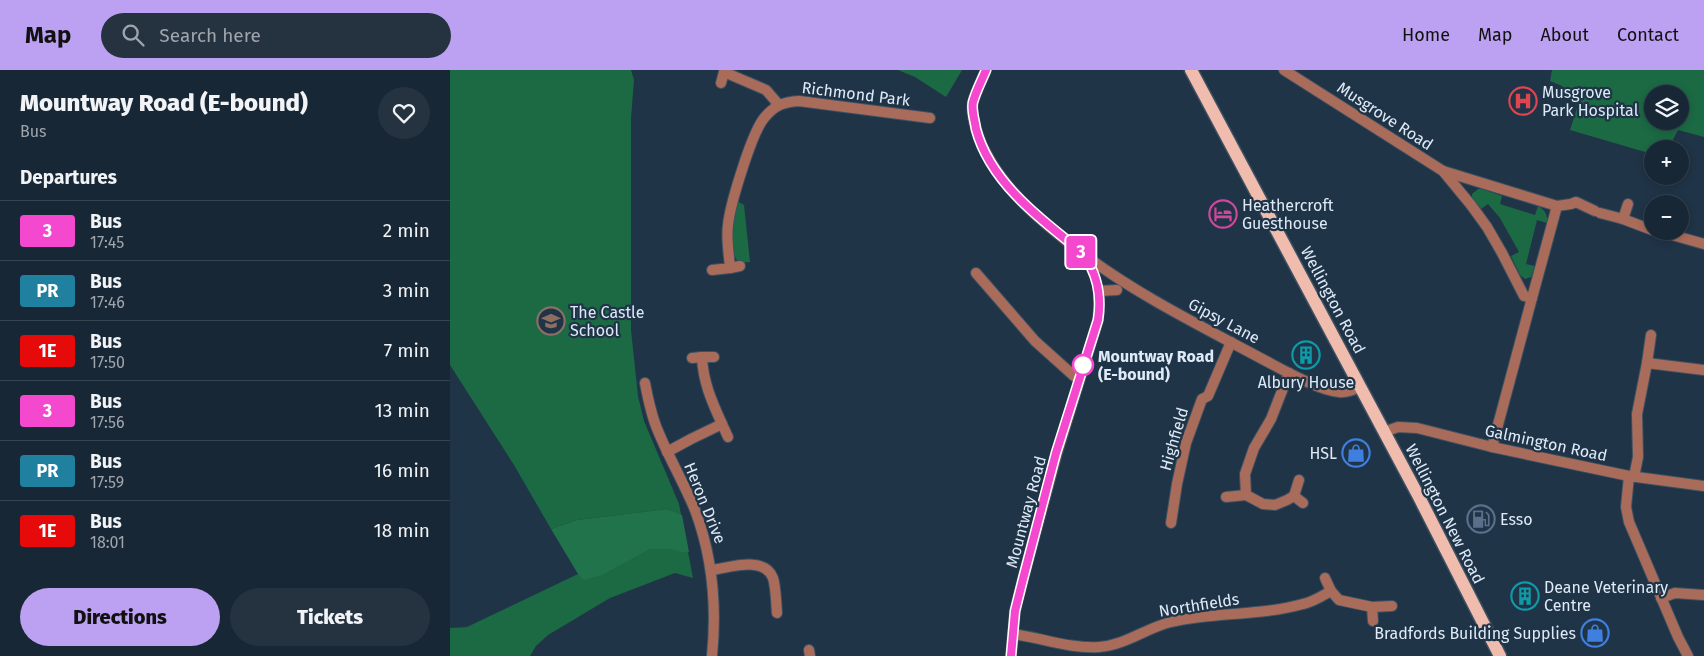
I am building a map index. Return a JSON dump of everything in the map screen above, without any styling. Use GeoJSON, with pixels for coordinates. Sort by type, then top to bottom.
{"type":"FeatureCollection","features":[{"type":"Feature","properties":{"kind":"main road","name":"Wellington Road"},"geometry":{"type":"LineString","coordinates":[[1191,70],[1360,387]]}},
{"type":"Feature","properties":{"kind":"main road","name":"Wellington New Road"},"geometry":{"type":"LineString","coordinates":[[1360,387],[1500,656]]}},
{"type":"Feature","properties":{"kind":"street","name":"Gipsy Lane"},"geometry":{"type":"LineString","coordinates":[[986,70],[973,104],[978,136],[985,153],[1000,176],[1026,205],[1099,265],[1168,308],[1289,373],[1337,392],[1360,387]]}},
{"type":"Feature","properties":{"kind":"street","name":"Musgrove Road"},"geometry":{"type":"LineString","coordinates":[[1284,70],[1443,171],[1557,206],[1576,202],[1598,212],[1644,228]]}},
{"type":"Feature","properties":{"kind":"street","name":"Richmond Park"},"geometry":{"type":"LineString","coordinates":[[721,83],[724,72],[766,90],[780,105]]}},
{"type":"Feature","properties":{"kind":"street","name":"Richmond Park"},"geometry":{"type":"LineString","coordinates":[[712,270],[735,267],[728,226],[734,196],[753,138],[764,117],[780,105],[785,102],[799,101],[930,118]]}},
{"type":"Feature","properties":{"kind":"street","name":"Musgrove Road"},"geometry":{"type":"LineString","coordinates":[[1443,171],[1487,227],[1524,296],[1532,298]]}},
{"type":"Feature","properties":{"kind":"street"},"geometry":{"type":"LineString","coordinates":[[1623,219],[1628,204]]}},
{"type":"Feature","properties":{"kind":"street"},"geometry":{"type":"LineString","coordinates":[[1492,447],[1557,206]]}},
{"type":"Feature","properties":{"kind":"street"},"geometry":{"type":"LineString","coordinates":[[1689,240],[1704,244]]}},
{"type":"Feature","properties":{"kind":"street"},"geometry":{"type":"LineString","coordinates":[[976,273],[1035,341],[1074,376],[1079,377]]}},
{"type":"Feature","properties":{"kind":"street","name":"Mountway Road"},"geometry":{"type":"LineString","coordinates":[[1011,656],[1015,611],[1056,453],[1098,320],[1099,291],[1117,290]]}},
{"type":"Feature","properties":{"kind":"street"},"geometry":{"type":"LineString","coordinates":[[1651,335],[1637,414],[1638,457],[1631,476],[1626,507],[1629,522],[1688,656]]}},
{"type":"Feature","properties":{"kind":"street","name":"Highfield"},"geometry":{"type":"LineString","coordinates":[[1172,523],[1181,463],[1191,427],[1202,399],[1208,396],[1231,342]]}},
{"type":"Feature","properties":{"kind":"street"},"geometry":{"type":"LineString","coordinates":[[714,356],[697,358],[705,385],[728,437]]}},
{"type":"Feature","properties":{"kind":"street"},"geometry":{"type":"LineString","coordinates":[[1647,363],[1704,370]]}},
{"type":"Feature","properties":{"kind":"street"},"geometry":{"type":"LineString","coordinates":[[1246,495],[1245,474],[1254,448],[1270,419],[1289,373]]}},
{"type":"Feature","properties":{"kind":"street","name":"Heron Drive"},"geometry":{"type":"LineString","coordinates":[[645,383],[650,410],[667,452],[695,510],[709,554],[715,598],[715,630],[712,656]]}},
{"type":"Feature","properties":{"kind":"street","name":"Heron Drive"},"geometry":{"type":"LineString","coordinates":[[667,452],[722,424]]}},
{"type":"Feature","properties":{"kind":"street","name":"Galmington Road"},"geometry":{"type":"LineString","coordinates":[[1384,432],[1398,427],[1417,428],[1492,447],[1631,476],[1704,486]]}},
{"type":"Feature","properties":{"kind":"street"},"geometry":{"type":"LineString","coordinates":[[1226,497],[1246,495],[1252,500],[1263,504],[1275,505],[1294,496],[1299,480]]}},
{"type":"Feature","properties":{"kind":"street"},"geometry":{"type":"LineString","coordinates":[[1294,496],[1303,503]]}},
{"type":"Feature","properties":{"kind":"street"},"geometry":{"type":"LineString","coordinates":[[712,570],[751,564],[765,569],[772,577],[777,613]]}},
{"type":"Feature","properties":{"kind":"street"},"geometry":{"type":"LineString","coordinates":[[1325,578],[1338,600],[1372,607],[1392,606]]}},
{"type":"Feature","properties":{"kind":"street","name":"Northfields"},"geometry":{"type":"LineString","coordinates":[[1013,634],[1058,644],[1099,647],[1124,641],[1158,626],[1200,616],[1286,608],[1306,604],[1331,591]]}},
{"type":"Feature","properties":{"kind":"street"},"geometry":{"type":"LineString","coordinates":[[1661,598],[1675,593],[1704,595]]}},
{"type":"Feature","properties":{"kind":"street"},"geometry":{"type":"LineString","coordinates":[[1372,607],[1373,621]]}},
{"type":"Feature","properties":{"kind":"green space","name":"The Castle School"},"geometry":{"type":"Polygon","coordinates":[[[450,70],[631,70],[634,80],[631,118],[631,330],[638,396],[644,421],[679,504],[693,578],[675,573],[610,598],[548,635],[536,646],[530,656],[450,656],[450,628],[467,627],[578,574],[681,515],[667,509],[577,520],[551,529],[514,465],[450,365],[450,70]]]}},
{"type":"Feature","properties":{"kind":"green space"},"geometry":{"type":"Polygon","coordinates":[[[898,70],[962,70],[946,97],[915,77],[898,70]]]}},
{"type":"Feature","properties":{"kind":"green space"},"geometry":{"type":"Polygon","coordinates":[[[1552,70],[1704,70],[1704,137],[1678,130],[1673,140],[1644,140],[1644,152],[1570,130],[1580,99],[1562,86],[1550,81],[1552,70]]]}},
{"type":"Feature","properties":{"kind":"green space"},"geometry":{"type":"Polygon","coordinates":[[[1478,189],[1502,196],[1500,204],[1535,215],[1538,206],[1546,213],[1547,223],[1537,220],[1526,264],[1535,266],[1531,277],[1525,279],[1520,275],[1511,256],[1519,252],[1500,218],[1488,204],[1481,209],[1472,197],[1472,194],[1478,189]]]}},
{"type":"Feature","properties":{"kind":"green space"},"geometry":{"type":"Polygon","coordinates":[[[737,201],[744,205],[750,262],[738,261],[733,250],[732,241],[737,201]]]}},
{"type":"Feature","properties":{"kind":"green space"},"geometry":{"type":"Polygon","coordinates":[[[667,509],[682,515],[689,552],[671,549],[650,549],[602,575],[584,580],[578,574],[551,529],[577,520],[667,509]]]}},
{"type":"Feature","properties":{"kind":"bus line","name":"3"},"geometry":{"type":"LineString","coordinates":[[986,70],[973,104],[978,136],[985,153],[1000,176],[1026,205],[1082,252],[1096,280],[1100,300],[1098,320],[1056,453],[1023,579],[1015,611],[1011,656]]}},
{"type":"Feature","properties":{"kind":"place","name":"Musgrove Park Hospital"},"geometry":{"type":"Point","coordinates":[1523,101]}},
{"type":"Feature","properties":{"kind":"place","name":"Heathercroft Guesthouse"},"geometry":{"type":"Point","coordinates":[1223,214]}},
{"type":"Feature","properties":{"kind":"place","name":"The Castle School"},"geometry":{"type":"Point","coordinates":[551,321]}},
{"type":"Feature","properties":{"kind":"place","name":"Albury House"},"geometry":{"type":"Point","coordinates":[1306,355]}},
{"type":"Feature","properties":{"kind":"place","name":"Mountway Road (E-bound)"},"geometry":{"type":"Point","coordinates":[1083,365]}},
{"type":"Feature","properties":{"kind":"place","name":"HSL"},"geometry":{"type":"Point","coordinates":[1356,453]}},
{"type":"Feature","properties":{"kind":"place","name":"Esso"},"geometry":{"type":"Point","coordinates":[1481,519]}},
{"type":"Feature","properties":{"kind":"place","name":"Deane Veterinary Centre"},"geometry":{"type":"Point","coordinates":[1525,596]}},
{"type":"Feature","properties":{"kind":"place","name":"Bradfords Building Supplies"},"geometry":{"type":"Point","coordinates":[1595,633]}}]}
